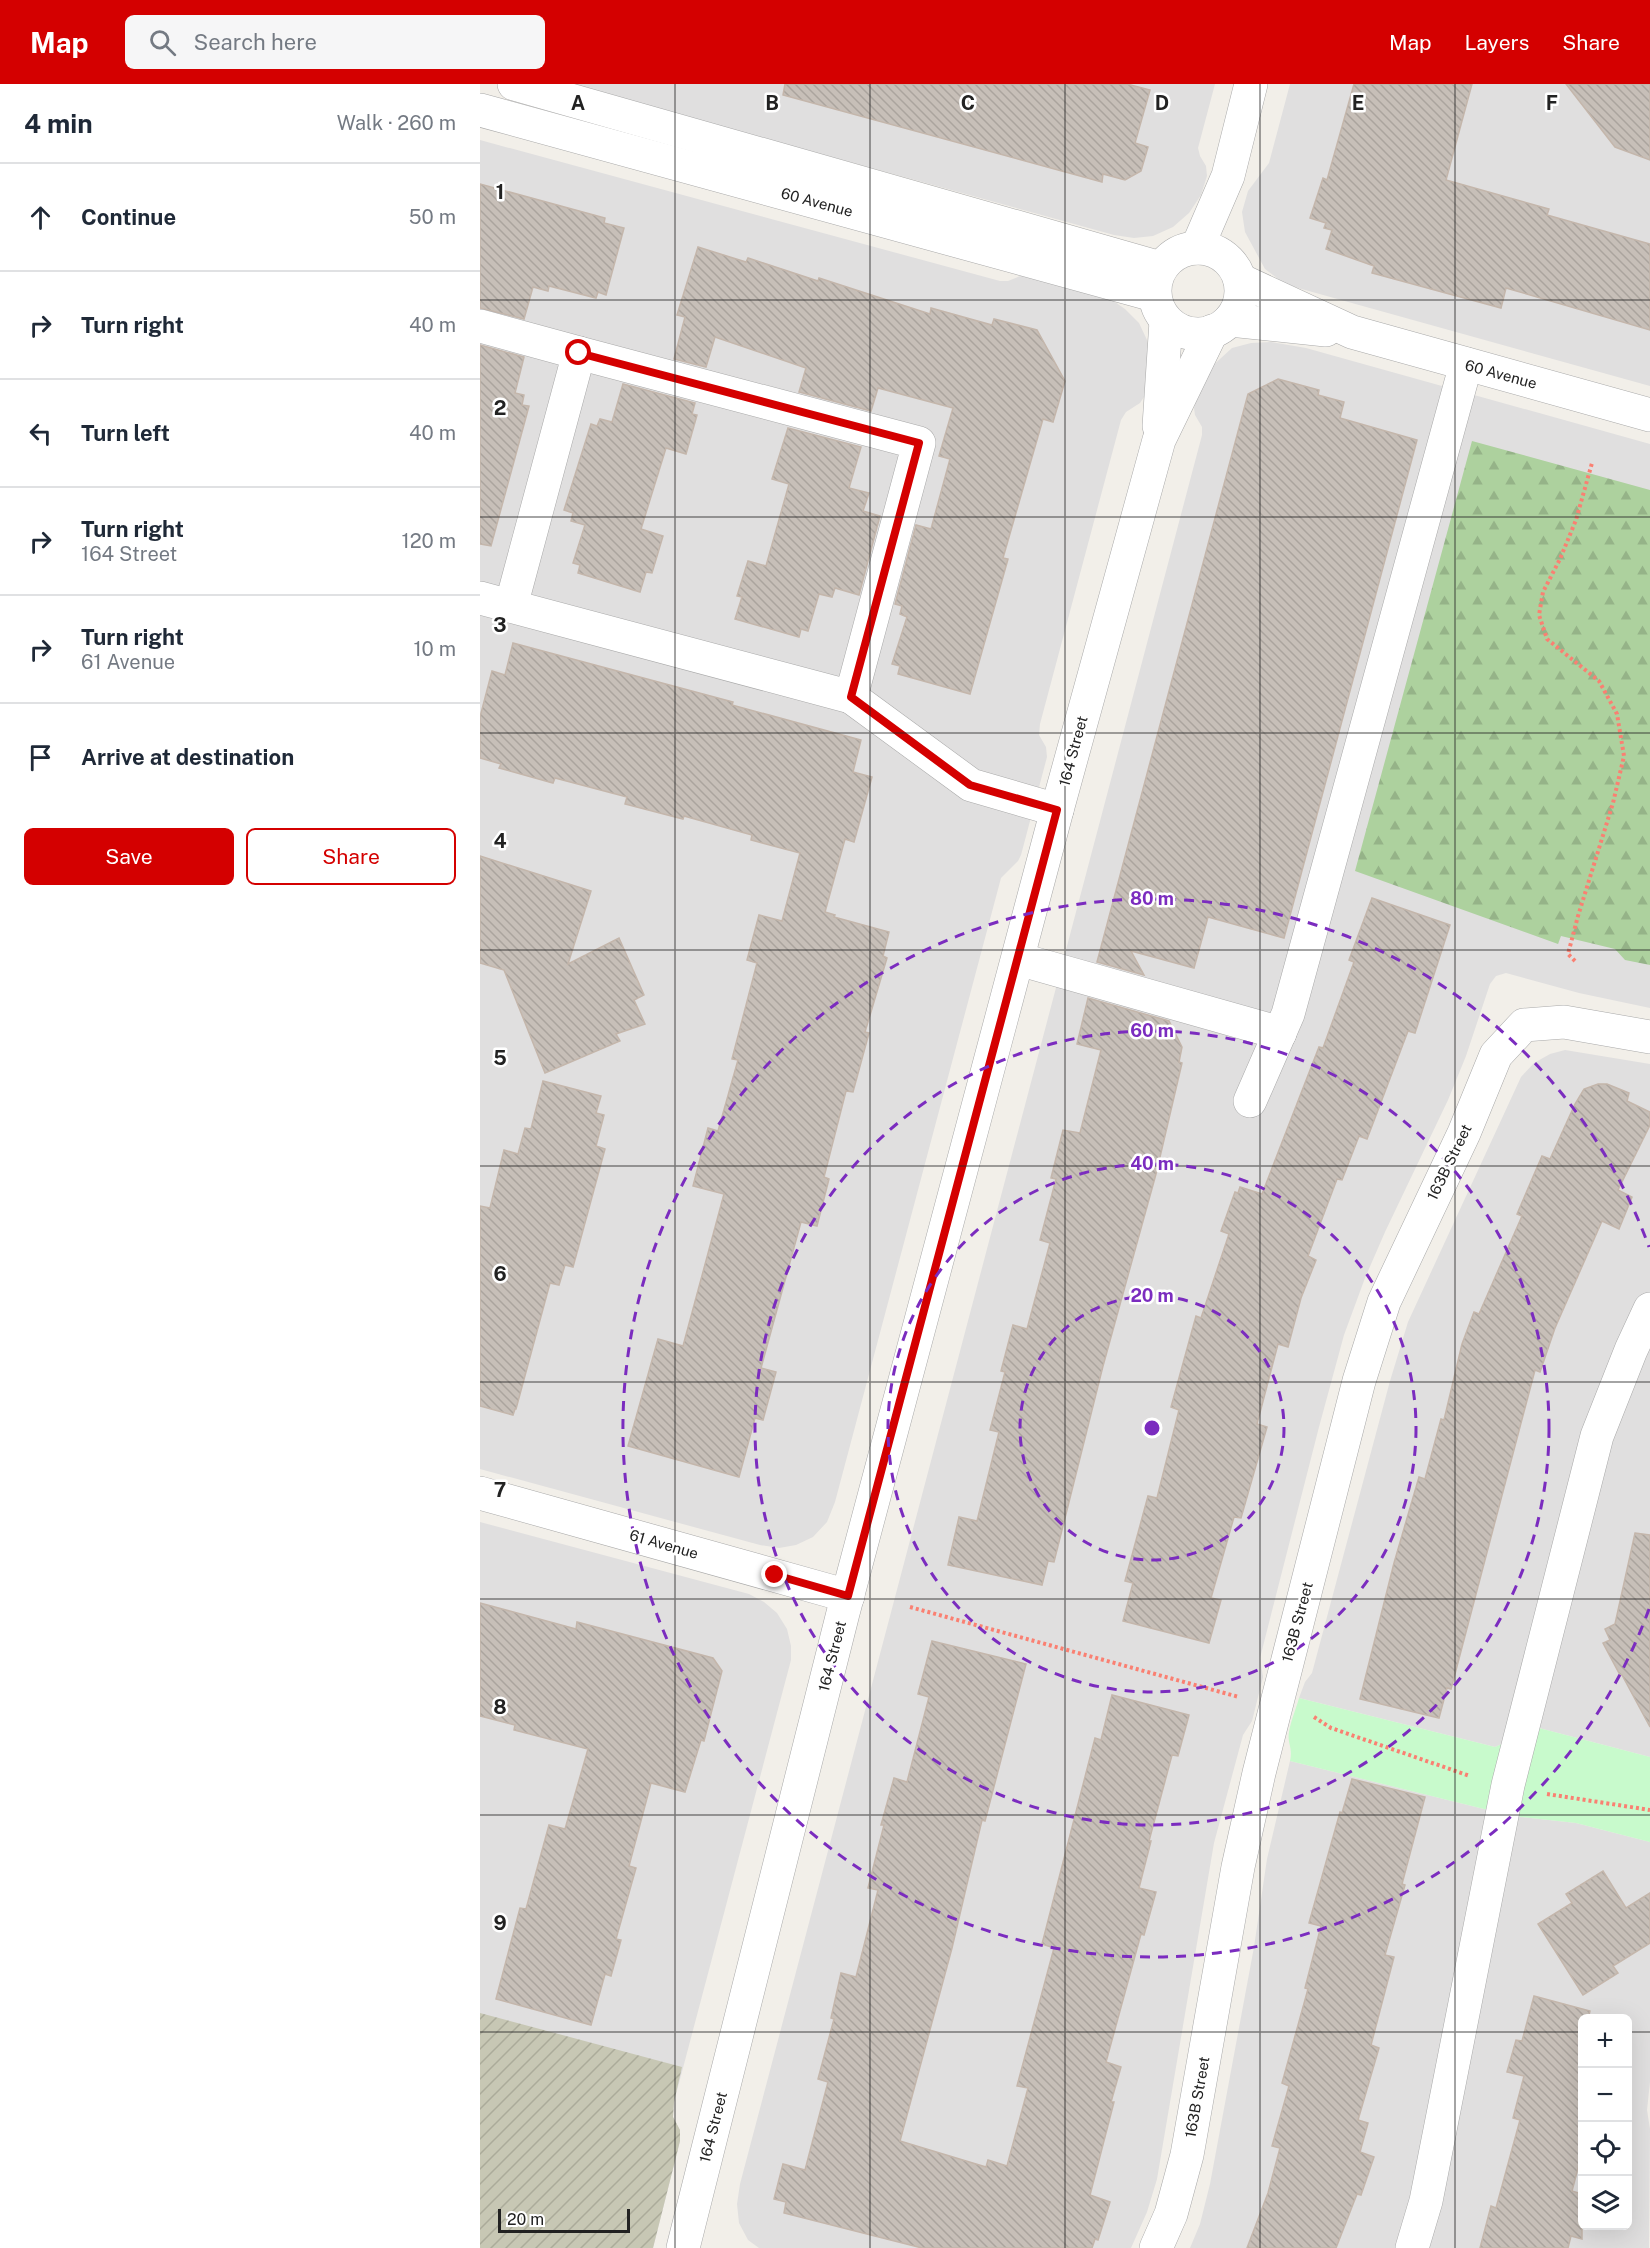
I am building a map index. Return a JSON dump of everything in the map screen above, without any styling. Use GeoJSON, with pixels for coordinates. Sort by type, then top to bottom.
{"type":"FeatureCollection","features":[{"type":"Feature","properties":{"kind":"street","name":"60 Avenue"},"geometry":{"type":"LineString","coordinates":[[514,84],[1160,294]]}},
{"type":"Feature","properties":{"kind":"street"},"geometry":{"type":"LineString","coordinates":[[1220,261],[1183,250],[1171,257],[1160,294],[1177,329],[1190,334],[1205,334],[1221,326],[1238,308],[1241,294],[1220,261],[1228,176],[1251,84]]}},
{"type":"Feature","properties":{"kind":"street","name":"60 Avenue"},"geometry":{"type":"LineString","coordinates":[[480,110],[1160,294]]}},
{"type":"Feature","properties":{"kind":"street","name":"60 Avenue"},"geometry":{"type":"LineString","coordinates":[[1220,261],[1352,332],[1650,415]]}},
{"type":"Feature","properties":{"kind":"street","name":"164 Street"},"geometry":{"type":"LineString","coordinates":[[1159,440],[1160,294]]}},
{"type":"Feature","properties":{"kind":"street"},"geometry":{"type":"LineString","coordinates":[[480,326],[919,443],[851,697]]}},
{"type":"Feature","properties":{"kind":"street","name":"60 Avenue"},"geometry":{"type":"LineString","coordinates":[[1221,326],[1352,332]]}},
{"type":"Feature","properties":{"kind":"street","name":"164 Street"},"geometry":{"type":"LineString","coordinates":[[683,2248],[848,1596],[1057,810],[1159,440],[1221,326]]}},
{"type":"Feature","properties":{"kind":"street"},"geometry":{"type":"LineString","coordinates":[[511,606],[579,353]]}},
{"type":"Feature","properties":{"kind":"street"},"geometry":{"type":"LineString","coordinates":[[1250,1101],[1288,1014],[1466,364]]}},
{"type":"Feature","properties":{"kind":"street"},"geometry":{"type":"LineString","coordinates":[[480,598],[851,697],[970,785],[1057,810]]}},
{"type":"Feature","properties":{"kind":"street"},"geometry":{"type":"LineString","coordinates":[[1018,959],[1280,1033]]}},
{"type":"Feature","properties":{"kind":"street","name":"163B Street"},"geometry":{"type":"LineString","coordinates":[[1156,2248],[1171,2214],[1187,2155],[1238,1867],[1256,1783],[1359,1381],[1384,1302],[1464,1134],[1496,1055],[1524,1025],[1564,1022],[1650,1037]]}},
{"type":"Feature","properties":{"kind":"street"},"geometry":{"type":"LineString","coordinates":[[1412,2248],[1426,2201],[1511,1773],[1597,1436],[1650,1309]]}},
{"type":"Feature","properties":{"kind":"street","name":"61 Avenue"},"geometry":{"type":"LineString","coordinates":[[480,1493],[848,1596]]}},
{"type":"Feature","properties":{"kind":"path"},"geometry":{"type":"LineString","coordinates":[[1575,961],[1568,954],[1613,803],[1624,756],[1617,714],[1599,681],[1547,639],[1539,615],[1543,592],[1576,520],[1592,463]]}},
{"type":"Feature","properties":{"kind":"path"},"geometry":{"type":"LineString","coordinates":[[910,1607],[1247,1699]]}},
{"type":"Feature","properties":{"kind":"shaded area"},"geometry":{"type":"Polygon","coordinates":[[[568,84],[1215,84],[1198,148],[1206,166],[1207,176],[1201,195],[1189,213],[1173,227],[1153,236],[1134,238],[1114,235],[568,84]]]}},
{"type":"Feature","properties":{"kind":"shaded area"},"geometry":{"type":"Polygon","coordinates":[[[1290,84],[1650,84],[1650,386],[1298,288],[1282,282],[1265,269],[1245,232],[1242,212],[1248,191],[1269,163],[1290,84]]]}},
{"type":"Feature","properties":{"kind":"shaded area"},"geometry":{"type":"Polygon","coordinates":[[[480,140],[1000,281],[1008,281],[1025,274],[1112,300],[1139,323],[1147,340],[1151,360],[1144,397],[1140,403],[1126,412],[1121,420],[1040,724],[1039,735],[1046,747],[1047,757],[1021,855],[1001,878],[835,1502],[827,1522],[813,1537],[796,1545],[779,1548],[760,1545],[480,1469],[480,140]]]}},
{"type":"Feature","properties":{"kind":"shaded area"},"geometry":{"type":"Polygon","coordinates":[[[1271,342],[1306,348],[1650,444],[1650,1008],[1579,993],[1506,973],[1496,976],[1490,984],[1466,1056],[1448,1100],[1365,1278],[1344,1335],[1319,1427],[1260,1658],[1263,1677],[1252,1721],[1243,1735],[1214,1843],[1157,2179],[1147,2212],[1131,2248],[759,2248],[748,2240],[739,2223],[737,2204],[740,2184],[1202,435],[1202,427],[1194,408],[1199,386],[1209,369],[1232,348],[1251,343],[1271,342]]]}},
{"type":"Feature","properties":{"kind":"shaded area"},"geometry":{"type":"Polygon","coordinates":[[[1565,1050],[1650,1064],[1650,1757],[1539,1728],[1495,1747],[1299,1698],[1305,1682],[1312,1673],[1408,1322],[1521,1077],[1534,1063],[1550,1054],[1565,1050]]]}},
{"type":"Feature","properties":{"kind":"shaded area"},"geometry":{"type":"Polygon","coordinates":[[[480,1522],[749,1594],[764,1602],[777,1613],[787,1629],[791,1660],[674,2102],[673,2117],[680,2130],[680,2141],[653,2248],[480,2248],[480,1522]]]}},
{"type":"Feature","properties":{"kind":"shaded area"},"geometry":{"type":"Polygon","coordinates":[[[1290,1761],[1484,1809],[1521,1817],[1576,1823],[1650,1842],[1650,2082],[1647,2110],[1650,2129],[1649,2248],[1190,2248],[1200,2224],[1210,2184],[1254,1947],[1267,1859],[1290,1761]]]}},
{"type":"Feature","properties":{"kind":"shaded area"},"geometry":{"type":"Polygon","coordinates":[[[480,2013],[682,2067],[673,2117],[680,2130],[680,2141],[653,2248],[480,2248],[480,2013]]]}},
{"type":"Feature","properties":{"kind":"green space"},"geometry":{"type":"Polygon","coordinates":[[[1472,441],[1650,490],[1650,965],[1625,960],[1615,949],[1561,936],[1558,944],[1355,871],[1472,441]]]}},
{"type":"Feature","properties":{"kind":"green space"},"geometry":{"type":"Polygon","coordinates":[[[1299,1698],[1495,1747],[1539,1728],[1650,1757],[1650,1842],[1576,1823],[1521,1817],[1484,1809],[1290,1761],[1289,1732],[1299,1698]]]}},
{"type":"Feature","properties":{"kind":"building"},"geometry":{"type":"Polygon","coordinates":[[[785,84],[1127,84],[1150,90],[1135,143],[1148,147],[1141,171],[1125,180],[1103,174],[1102,182],[783,95],[785,84]]]}},
{"type":"Feature","properties":{"kind":"building"},"geometry":{"type":"Polygon","coordinates":[[[1354,84],[1472,84],[1446,180],[1549,209],[1547,215],[1650,244],[1650,330],[1506,288],[1501,308],[1372,273],[1374,266],[1326,249],[1332,230],[1324,228],[1326,223],[1310,218],[1323,178],[1327,180],[1354,84]]]}},
{"type":"Feature","properties":{"kind":"building"},"geometry":{"type":"Polygon","coordinates":[[[1566,84],[1650,84],[1650,160],[1615,147],[1566,84]]]}},
{"type":"Feature","properties":{"kind":"building"},"geometry":{"type":"Polygon","coordinates":[[[480,184],[605,218],[604,223],[624,228],[606,295],[598,292],[596,298],[549,286],[548,291],[533,287],[524,319],[480,308],[480,184]]]}},
{"type":"Feature","properties":{"kind":"building"},"geometry":{"type":"Polygon","coordinates":[[[698,247],[746,262],[748,258],[818,281],[819,278],[930,314],[931,308],[992,325],[994,319],[1037,330],[1065,381],[1053,422],[1043,419],[1003,558],[1008,559],[970,694],[898,674],[900,666],[892,664],[907,617],[900,614],[902,606],[895,604],[916,525],[931,529],[950,459],[939,456],[953,408],[878,388],[871,411],[799,392],[806,368],[715,337],[706,367],[674,359],[685,317],[677,315],[698,247]]]}},
{"type":"Feature","properties":{"kind":"building"},"geometry":{"type":"Polygon","coordinates":[[[480,345],[524,357],[515,393],[524,395],[522,405],[529,406],[491,546],[480,544],[480,345]]]}},
{"type":"Feature","properties":{"kind":"building"},"geometry":{"type":"Polygon","coordinates":[[[1278,379],[1319,390],[1318,395],[1344,402],[1340,418],[1417,440],[1284,938],[1208,917],[1194,968],[1131,951],[1144,975],[1097,962],[1248,394],[1278,379]]]}},
{"type":"Feature","properties":{"kind":"building"},"geometry":{"type":"Polygon","coordinates":[[[623,384],[695,403],[692,414],[697,415],[686,454],[666,448],[641,529],[663,536],[652,573],[646,572],[640,592],[578,573],[580,565],[573,563],[585,525],[571,521],[573,513],[564,510],[591,424],[597,426],[600,419],[612,422],[623,384]]]}},
{"type":"Feature","properties":{"kind":"building"},"geometry":{"type":"Polygon","coordinates":[[[788,428],[861,447],[849,488],[869,493],[863,511],[880,516],[859,595],[835,588],[832,597],[819,594],[808,631],[801,629],[799,637],[735,619],[742,597],[737,596],[748,561],[766,566],[789,484],[772,479],[788,428]]]}},
{"type":"Feature","properties":{"kind":"building"},"geometry":{"type":"Polygon","coordinates":[[[513,643],[733,702],[732,705],[861,740],[853,772],[872,777],[854,842],[845,839],[825,912],[835,915],[834,917],[889,932],[883,956],[887,958],[865,1032],[869,1033],[853,1092],[846,1091],[824,1177],[829,1179],[817,1226],[801,1222],[761,1368],[776,1372],[763,1420],[755,1418],[739,1477],[628,1446],[658,1339],[683,1346],[724,1194],[693,1186],[708,1128],[718,1131],[738,1060],[732,1059],[757,963],[747,960],[759,915],[782,921],[800,853],[751,840],[752,835],[684,816],[683,819],[625,804],[627,797],[555,778],[553,783],[499,768],[501,764],[480,758],[480,717],[492,671],[505,675],[513,643]]]}},
{"type":"Feature","properties":{"kind":"building"},"geometry":{"type":"Polygon","coordinates":[[[480,856],[591,891],[568,964],[619,938],[644,995],[634,1000],[645,1024],[616,1034],[620,1041],[545,1073],[504,970],[480,963],[480,856]]]}},
{"type":"Feature","properties":{"kind":"building"},"geometry":{"type":"Polygon","coordinates":[[[1372,898],[1450,925],[1415,1033],[1408,1031],[1367,1139],[1359,1136],[1342,1180],[1337,1179],[1308,1256],[1316,1260],[1301,1298],[1288,1347],[1278,1344],[1257,1424],[1267,1427],[1241,1518],[1234,1517],[1211,1598],[1221,1600],[1209,1643],[1123,1621],[1133,1583],[1125,1581],[1148,1496],[1157,1498],[1179,1410],[1171,1407],[1196,1316],[1201,1318],[1229,1234],[1221,1231],[1235,1192],[1238,1193],[1240,1187],[1262,1194],[1319,1047],[1323,1048],[1354,962],[1349,960],[1372,898]]]}},
{"type":"Feature","properties":{"kind":"building"},"geometry":{"type":"Polygon","coordinates":[[[1088,998],[1169,1021],[1182,1047],[1179,1062],[1182,1063],[1156,1174],[1103,1366],[1054,1562],[1048,1561],[1042,1585],[948,1565],[959,1517],[977,1521],[999,1432],[990,1430],[1005,1372],[1001,1371],[1013,1325],[1027,1329],[1050,1243],[1040,1240],[1056,1179],[1051,1178],[1063,1130],[1080,1133],[1101,1050],[1077,1044],[1088,998]]]}},
{"type":"Feature","properties":{"kind":"building"},"geometry":{"type":"Polygon","coordinates":[[[543,1081],[601,1096],[596,1113],[604,1115],[596,1146],[605,1149],[573,1267],[565,1265],[559,1285],[550,1283],[513,1415],[480,1406],[480,1206],[490,1208],[504,1150],[518,1154],[525,1128],[531,1129],[543,1081]]]}},
{"type":"Feature","properties":{"kind":"building"},"geometry":{"type":"Polygon","coordinates":[[[1598,1084],[1607,1084],[1629,1093],[1627,1101],[1650,1112],[1650,1125],[1618,1190],[1632,1197],[1619,1229],[1602,1221],[1555,1328],[1540,1372],[1535,1370],[1451,1689],[1447,1688],[1439,1718],[1360,1699],[1394,1563],[1419,1477],[1425,1479],[1441,1419],[1444,1420],[1462,1344],[1474,1312],[1479,1314],[1522,1216],[1517,1214],[1542,1156],[1550,1159],[1584,1089],[1598,1084]]]}},
{"type":"Feature","properties":{"kind":"building"},"geometry":{"type":"Polygon","coordinates":[[[1635,1533],[1650,1535],[1650,1727],[1603,1643],[1610,1640],[1605,1629],[1615,1624],[1635,1533]]]}},
{"type":"Feature","properties":{"kind":"building"},"geometry":{"type":"Polygon","coordinates":[[[480,1603],[576,1629],[577,1622],[713,1658],[722,1671],[704,1741],[701,1740],[685,1792],[651,1783],[629,1866],[636,1868],[616,1939],[621,1940],[611,1976],[605,1974],[591,2025],[496,1999],[520,1908],[526,1909],[549,1825],[565,1829],[588,1749],[514,1730],[515,1725],[480,1716],[480,1603]]]}},
{"type":"Feature","properties":{"kind":"building"},"geometry":{"type":"Polygon","coordinates":[[[932,1641],[1026,1664],[985,1821],[982,1820],[952,1948],[900,2141],[986,2167],[988,2160],[1007,2166],[1028,2088],[1017,2086],[1054,1948],[1042,1944],[1095,1738],[1101,1740],[1112,1695],[1189,1715],[1178,1756],[1172,1755],[1149,1841],[1151,1841],[1139,1888],[1156,1892],[1144,1935],[1141,1934],[1106,2062],[1121,2067],[1090,2195],[1110,2202],[1098,2240],[1095,2239],[1092,2248],[922,2248],[784,2213],[786,2202],[774,2199],[783,2164],[805,2170],[828,2082],[818,2079],[834,2019],[831,2018],[841,1973],[856,1977],[878,1890],[868,1888],[884,1825],[881,1825],[894,1778],[907,1782],[929,1697],[918,1694],[932,1641]]]}},
{"type":"Feature","properties":{"kind":"building"},"geometry":{"type":"Polygon","coordinates":[[[1352,1779],[1425,1797],[1402,1884],[1405,1885],[1385,1955],[1394,1957],[1371,2045],[1379,2048],[1358,2120],[1368,2123],[1360,2152],[1374,2157],[1361,2195],[1357,2194],[1336,2248],[1247,2248],[1268,2193],[1280,2148],[1272,2146],[1289,2086],[1282,2083],[1308,1989],[1305,1988],[1321,1926],[1309,1923],[1340,1812],[1342,1813],[1352,1779]]]}},
{"type":"Feature","properties":{"kind":"building"},"geometry":{"type":"Polygon","coordinates":[[[1603,1871],[1626,1908],[1650,1893],[1650,1943],[1613,1966],[1618,1973],[1583,1995],[1538,1924],[1572,1903],[1566,1894],[1603,1871]]]}},
{"type":"Feature","properties":{"kind":"building"},"geometry":{"type":"Polygon","coordinates":[[[1534,1996],[1590,2011],[1589,2014],[1578,2014],[1578,2168],[1572,2191],[1578,2193],[1578,2230],[1582,2230],[1582,2239],[1571,2236],[1568,2248],[1480,2248],[1491,2206],[1496,2208],[1520,2120],[1513,2118],[1524,2076],[1507,2072],[1516,2040],[1522,2041],[1534,1996]]]}},
{"type":"Feature","properties":{"kind":"route"},"geometry":{"type":"LineString","coordinates":[[579,353],[919,443],[851,697],[970,785],[1057,810],[848,1596],[775,1575]]}}]}
